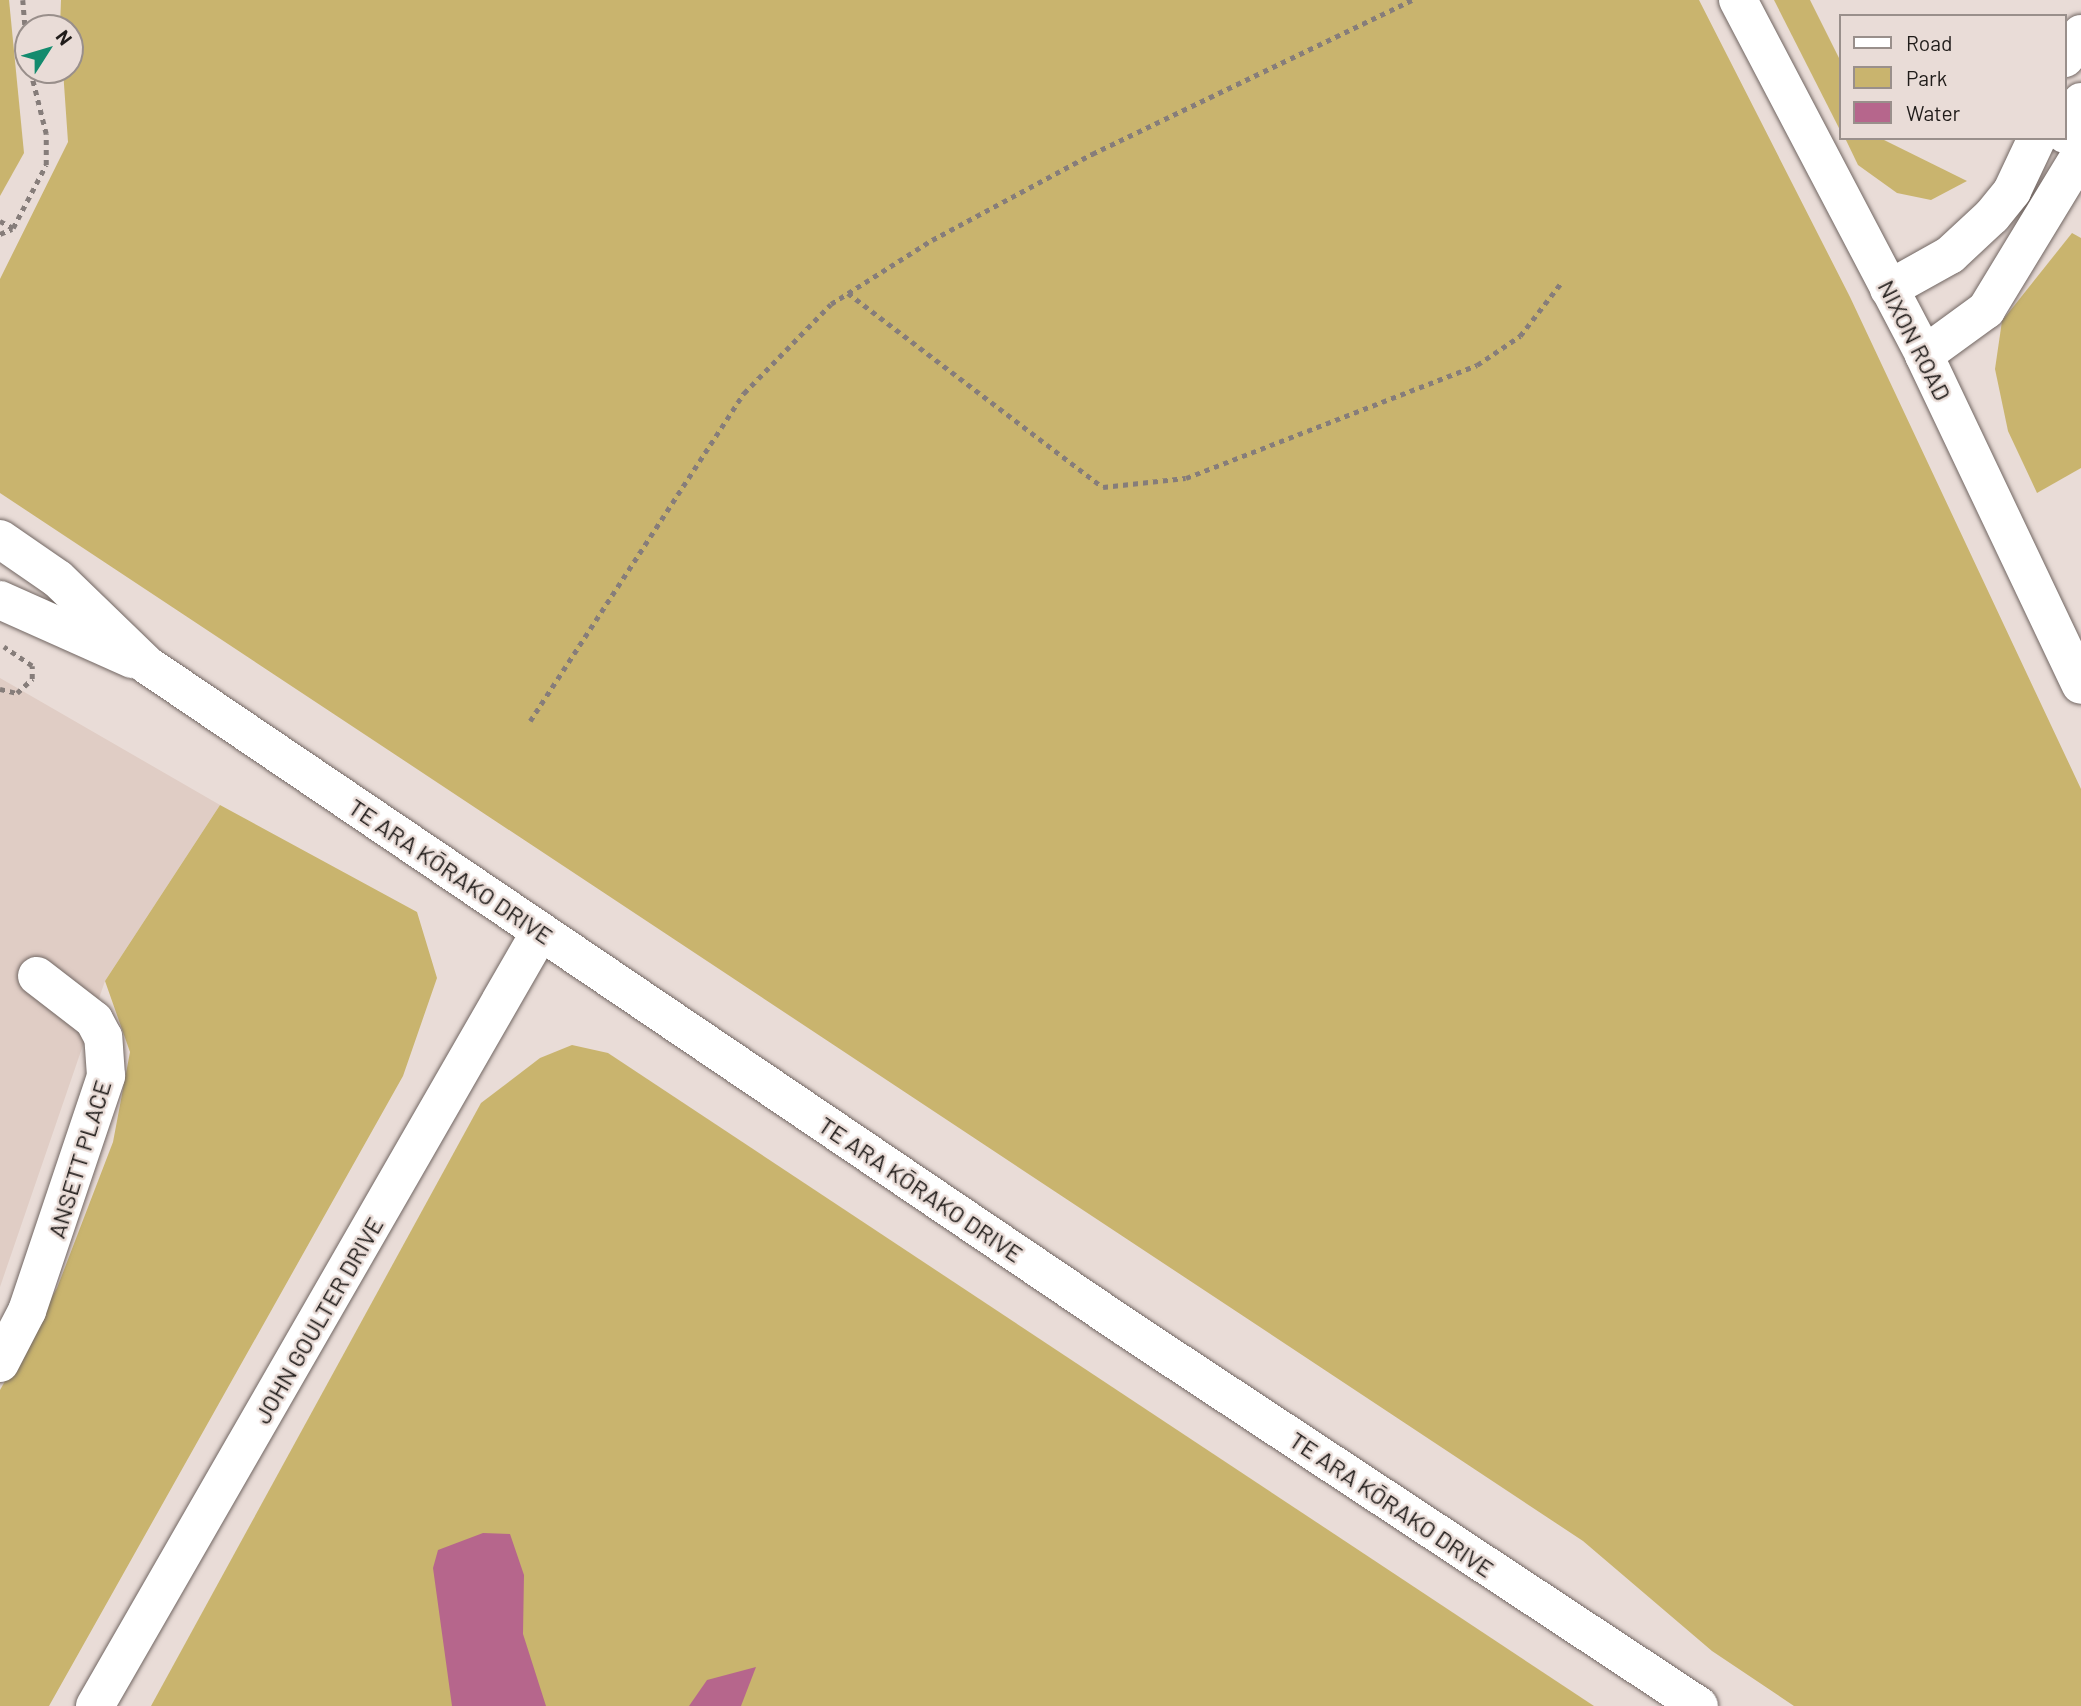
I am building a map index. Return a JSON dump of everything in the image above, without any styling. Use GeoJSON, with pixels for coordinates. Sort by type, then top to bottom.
{"type":"FeatureCollection","features":[{"type":"Feature","properties":{"kind":"street","name":"NIXON ROAD"},"geometry":{"type":"LineString","coordinates":[[1738,0],[1924,355],[2081,685]]}},
{"type":"Feature","properties":{"kind":"street"},"geometry":{"type":"LineString","coordinates":[[2067,55],[2081,34]]}},
{"type":"Feature","properties":{"kind":"street"},"geometry":{"type":"LineString","coordinates":[[2067,130],[2081,102]]}},
{"type":"Feature","properties":{"kind":"street"},"geometry":{"type":"LineString","coordinates":[[1950,255],[1969,231],[2013,140]]}},
{"type":"Feature","properties":{"kind":"street"},"geometry":{"type":"LineString","coordinates":[[1889,289],[1950,255],[2003,204],[2036,140]]}},
{"type":"Feature","properties":{"kind":"street"},"geometry":{"type":"LineString","coordinates":[[2030,235],[2038,190],[2062,140]]}},
{"type":"Feature","properties":{"kind":"street"},"geometry":{"type":"LineString","coordinates":[[1924,355],[1976,321],[2030,235],[2056,203],[2081,154]]}},
{"type":"Feature","properties":{"kind":"street","name":"TE ARA KŌRAKO DRIVE"},"geometry":{"type":"LineString","coordinates":[[0,540],[58,579],[147,665],[540,932],[1699,1706]]}},
{"type":"Feature","properties":{"kind":"street","name":"TE ARA KŌRAKO DRIVE"},"geometry":{"type":"LineString","coordinates":[[0,600],[147,665]]}},
{"type":"Feature","properties":{"kind":"street","name":"JOHN GOULTER DRIVE"},"geometry":{"type":"LineString","coordinates":[[95,1706],[540,932]]}},
{"type":"Feature","properties":{"kind":"street","name":"ANSETT PLACE"},"geometry":{"type":"LineString","coordinates":[[0,1363],[32,1298],[106,1076],[103,1037],[94,1020],[37,976]]}},
{"type":"Feature","properties":{"kind":"path"},"geometry":{"type":"LineString","coordinates":[[530,721],[744,393],[848,293],[1092,153],[1412,0]]}},
{"type":"Feature","properties":{"kind":"path"},"geometry":{"type":"LineString","coordinates":[[0,234],[13,228],[46,165],[46,134],[34,84]]}},
{"type":"Feature","properties":{"kind":"path"},"geometry":{"type":"LineString","coordinates":[[0,221],[13,228]]}},
{"type":"Feature","properties":{"kind":"path"},"geometry":{"type":"LineString","coordinates":[[848,293],[1103,487],[1186,478],[1477,365],[1520,336],[1560,283]]}},
{"type":"Feature","properties":{"kind":"path"},"geometry":{"type":"LineString","coordinates":[[0,644],[32,666],[27,690],[0,689]]}},
{"type":"Feature","properties":{"kind":"shaded area"},"geometry":{"type":"Polygon","coordinates":[[[0,678],[220,805],[105,981],[0,1287],[0,678]]]}},
{"type":"Feature","properties":{"kind":"green space"},"geometry":{"type":"Polygon","coordinates":[[[0,0],[9,0],[14,84],[17,84],[24,153],[0,196],[0,0]]]}},
{"type":"Feature","properties":{"kind":"green space"},"geometry":{"type":"Polygon","coordinates":[[[61,0],[1699,0],[1850,297],[2081,789],[2081,1706],[1794,1706],[1712,1651],[1583,1541],[0,493],[0,279],[68,142],[64,84],[84,84],[84,14],[60,14],[61,0]]]}},
{"type":"Feature","properties":{"kind":"green space"},"geometry":{"type":"Polygon","coordinates":[[[1774,0],[1810,0],[1840,60],[1840,130],[1774,0]]]}},
{"type":"Feature","properties":{"kind":"green space"},"geometry":{"type":"Polygon","coordinates":[[[1846,140],[1884,140],[1967,181],[1931,200],[1897,193],[1858,165],[1846,140]]]}},
{"type":"Feature","properties":{"kind":"green space"},"geometry":{"type":"Polygon","coordinates":[[[2072,233],[2081,238],[2081,468],[2037,493],[2008,431],[1995,369],[2002,321],[2072,233]]]}},
{"type":"Feature","properties":{"kind":"green space"},"geometry":{"type":"Polygon","coordinates":[[[220,805],[417,912],[437,978],[403,1076],[49,1706],[0,1706],[0,1390],[57,1288],[113,1142],[130,1052],[105,981],[220,805]]]}},
{"type":"Feature","properties":{"kind":"green space"},"geometry":{"type":"Polygon","coordinates":[[[572,1045],[608,1053],[1594,1706],[151,1706],[481,1103],[540,1058],[572,1045]]]}},
{"type":"Feature","properties":{"kind":"water"},"geometry":{"type":"Polygon","coordinates":[[[483,1533],[510,1534],[524,1575],[523,1634],[546,1706],[452,1706],[433,1568],[438,1550],[483,1533]]]}},
{"type":"Feature","properties":{"kind":"water"},"geometry":{"type":"Polygon","coordinates":[[[756,1667],[741,1706],[689,1706],[707,1680],[756,1667]]]}}]}
